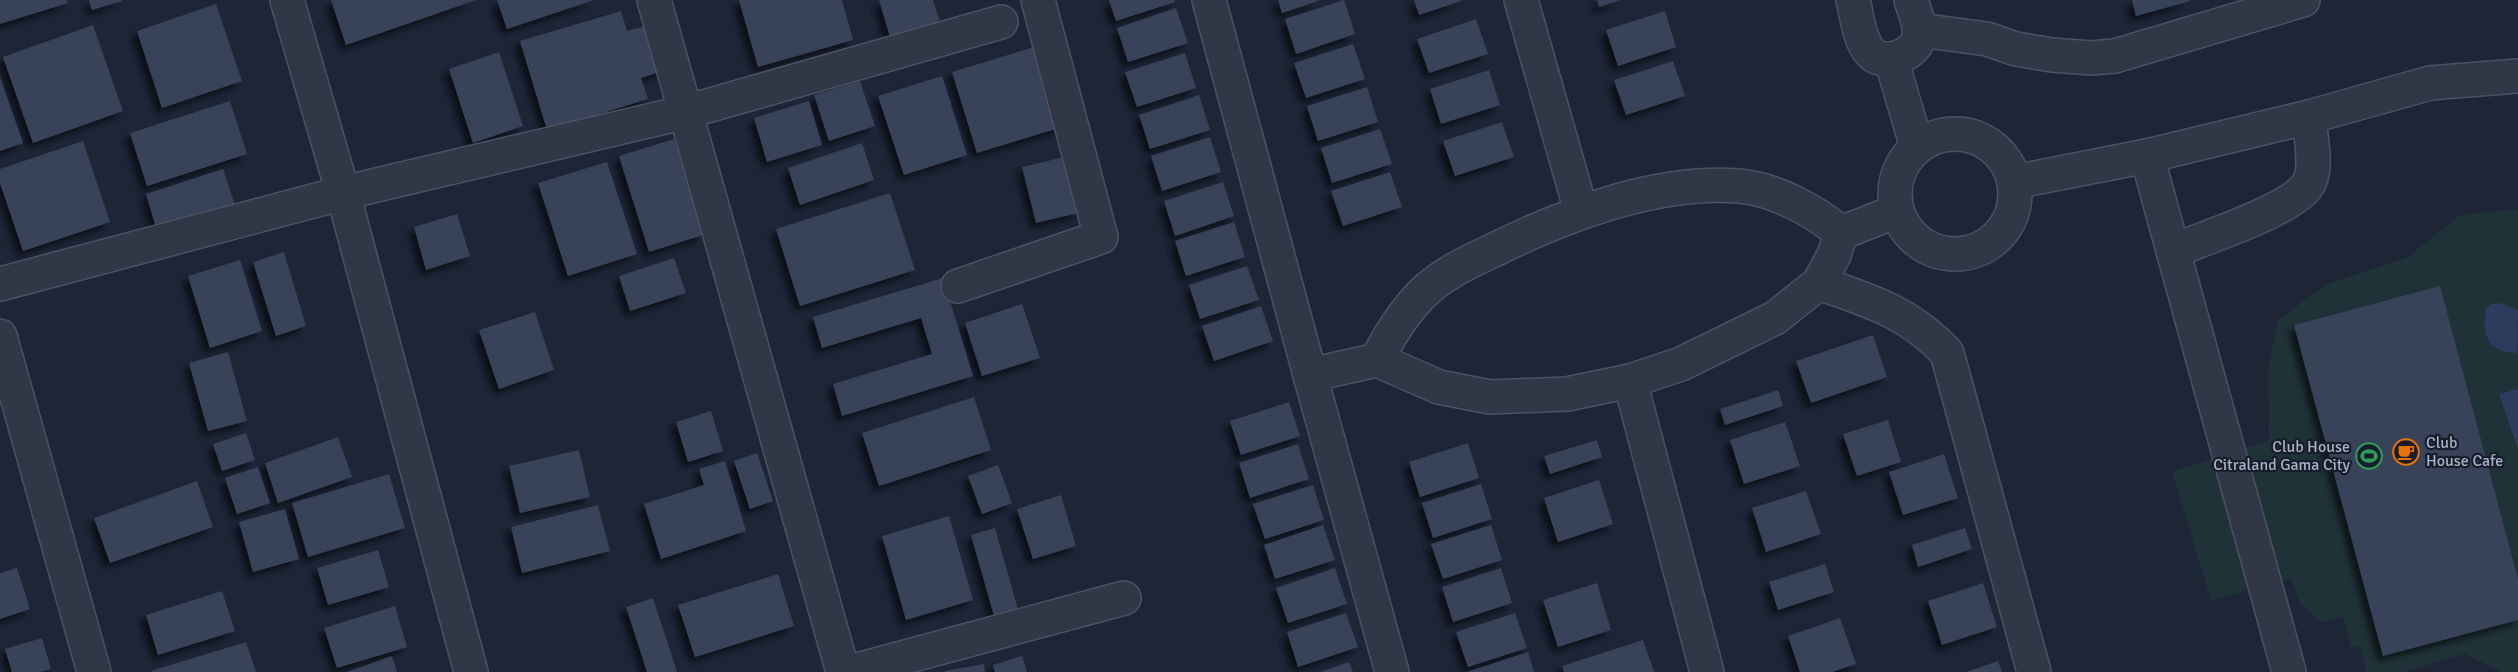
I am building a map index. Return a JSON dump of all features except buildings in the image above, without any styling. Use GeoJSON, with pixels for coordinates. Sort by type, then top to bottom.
{"type":"FeatureCollection","features":[{"type":"Feature","properties":{"kind":"street"},"geometry":{"type":"LineString","coordinates":[[287,0],[343,193],[471,672]]}},
{"type":"Feature","properties":{"kind":"street"},"geometry":{"type":"LineString","coordinates":[[654,0],[843,672]]}},
{"type":"Feature","properties":{"kind":"street"},"geometry":{"type":"LineString","coordinates":[[958,286],[1101,237],[1038,0]]}},
{"type":"Feature","properties":{"kind":"street"},"geometry":{"type":"LineString","coordinates":[[1209,0],[1392,672]]}},
{"type":"Feature","properties":{"kind":"street"},"geometry":{"type":"LineString","coordinates":[[1521,0],[1581,211]]}},
{"type":"Feature","properties":{"kind":"street"},"geometry":{"type":"LineString","coordinates":[[1853,0],[1865,42],[1871,53],[1879,57],[1891,58],[1907,54],[1917,46],[1915,15],[2016,49],[2052,55],[2107,57],[2303,0]]}},
{"type":"Feature","properties":{"kind":"street"},"geometry":{"type":"LineString","coordinates":[[0,285],[343,193],[686,112],[1001,22]]}},
{"type":"Feature","properties":{"kind":"street"},"geometry":{"type":"LineString","coordinates":[[1891,58],[1917,147]]}},
{"type":"Feature","properties":{"kind":"street"},"geometry":{"type":"LineString","coordinates":[[2014,182],[2147,156],[2308,117],[2430,83],[2518,76]]}},
{"type":"Feature","properties":{"kind":"street"},"geometry":{"type":"LineString","coordinates":[[2174,251],[2286,204],[2307,186],[2312,172],[2308,117]]}},
{"type":"Feature","properties":{"kind":"street"},"geometry":{"type":"LineString","coordinates":[[1963,134],[1986,142],[2004,159],[2014,182],[2015,204],[2007,227],[1991,243],[1970,253],[1947,254],[1925,247],[1907,232],[1897,211],[1895,188],[1902,165],[1917,147],[1939,135],[1963,134]]}},
{"type":"Feature","properties":{"kind":"street"},"geometry":{"type":"LineString","coordinates":[[2147,156],[2289,672]]}},
{"type":"Feature","properties":{"kind":"street"},"geometry":{"type":"LineString","coordinates":[[1377,360],[1392,330],[1421,294],[1457,268],[1581,211],[1675,189],[1740,186],[1786,199],[1819,214],[1841,233]]}},
{"type":"Feature","properties":{"kind":"street"},"geometry":{"type":"LineString","coordinates":[[1841,233],[1897,211]]}},
{"type":"Feature","properties":{"kind":"street"},"geometry":{"type":"LineString","coordinates":[[1310,375],[1377,360],[1439,387],[1490,397],[1567,394],[1630,381],[1681,364],[1775,318],[1819,283],[1834,255],[1841,233]]}},
{"type":"Feature","properties":{"kind":"street"},"geometry":{"type":"LineString","coordinates":[[1819,283],[1884,306],[1927,332],[1947,352],[2034,672]]}},
{"type":"Feature","properties":{"kind":"street"},"geometry":{"type":"LineString","coordinates":[[0,336],[94,672]]}},
{"type":"Feature","properties":{"kind":"street"},"geometry":{"type":"LineString","coordinates":[[1630,381],[1707,672]]}},
{"type":"Feature","properties":{"kind":"street"},"geometry":{"type":"LineString","coordinates":[[850,672],[1124,598]]}},
{"type":"Feature","properties":{"kind":"shaded area","name":"Club House Citraland Gama City"},"geometry":{"type":"Polygon","coordinates":[[[2518,209],[2518,672],[2502,672],[2465,654],[2404,672],[2366,672],[2360,646],[2351,648],[2343,617],[2320,622],[2300,603],[2291,578],[2211,601],[2172,472],[2269,440],[2268,367],[2278,320],[2327,284],[2408,257],[2460,215],[2518,209]]]}},
{"type":"Feature","properties":{"kind":"water"},"geometry":{"type":"Polygon","coordinates":[[[2500,303],[2518,310],[2517,353],[2499,350],[2493,346],[2486,335],[2486,309],[2491,304],[2500,303]]]}},
{"type":"Feature","properties":{"kind":"water"},"geometry":{"type":"Polygon","coordinates":[[[2518,389],[2518,449],[2499,394],[2518,389]]]}},
{"type":"Feature","properties":{"kind":"place","name":"Club House Cafe"},"geometry":{"type":"Point","coordinates":[2406,452]}},
{"type":"Feature","properties":{"kind":"place","name":"Club House Citraland Gama City"},"geometry":{"type":"Point","coordinates":[2369,456]}}]}
